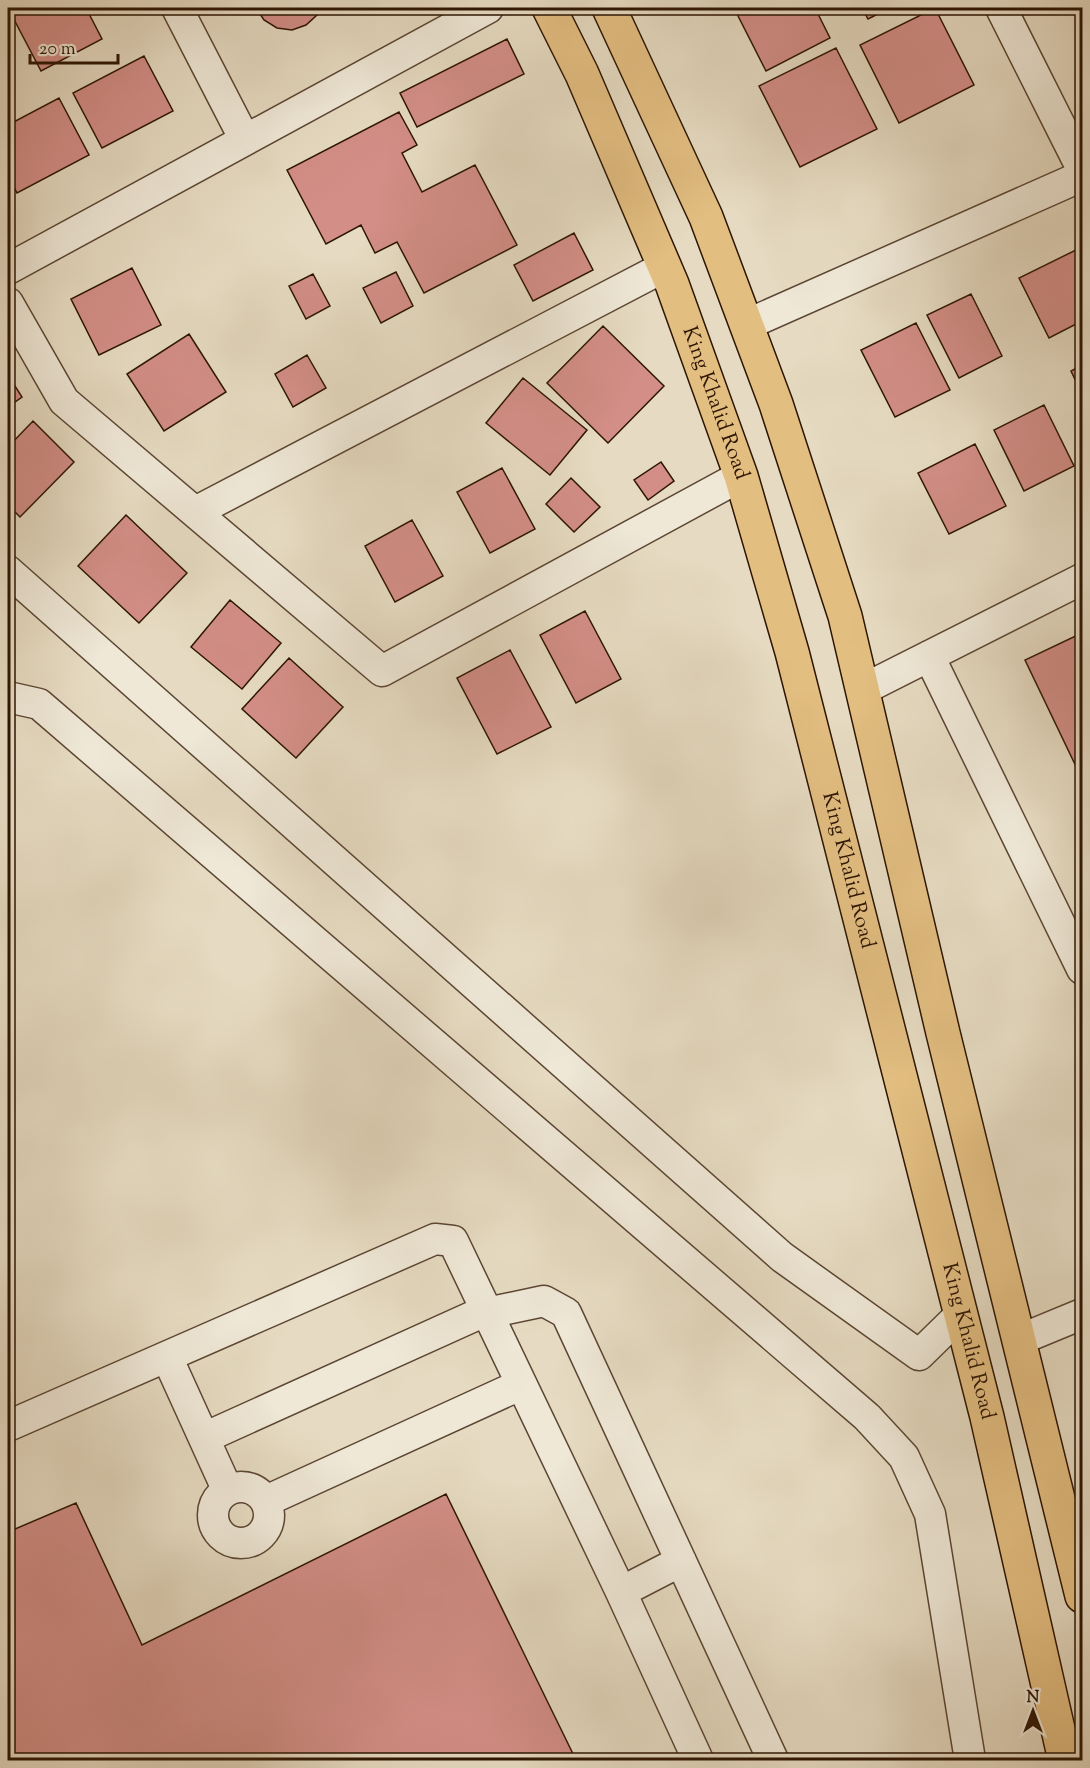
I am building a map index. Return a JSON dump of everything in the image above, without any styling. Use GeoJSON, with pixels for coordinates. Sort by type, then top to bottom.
{"type":"FeatureCollection","features":[{"type":"Feature","properties":{"kind":"main road","name":"King Khalid Road"},"geometry":{"type":"LineString","coordinates":[[549,8],[582,74],[664,267],[741,476],[792,652],[987,1417],[1065,1761]]}},
{"type":"Feature","properties":{"kind":"main road"},"geometry":{"type":"LineString","coordinates":[[609,8],[706,217],[776,404],[845,616],[946,1045],[1083,1596]]}},
{"type":"Feature","properties":{"kind":"street"},"geometry":{"type":"LineString","coordinates":[[177,8],[244,140]]}},
{"type":"Feature","properties":{"kind":"street"},"geometry":{"type":"LineString","coordinates":[[8,269],[488,8]]}},
{"type":"Feature","properties":{"kind":"street"},"geometry":{"type":"LineString","coordinates":[[1001,8],[1083,169]]}},
{"type":"Feature","properties":{"kind":"street"},"geometry":{"type":"LineString","coordinates":[[746,325],[1083,176]]}},
{"type":"Feature","properties":{"kind":"street"},"geometry":{"type":"LineString","coordinates":[[195,512],[664,267]]}},
{"type":"Feature","properties":{"kind":"street"},"geometry":{"type":"LineString","coordinates":[[8,303],[64,402],[382,671],[741,476]]}},
{"type":"Feature","properties":{"kind":"street"},"geometry":{"type":"LineString","coordinates":[[8,571],[782,1257],[919,1355],[960,1314]]}},
{"type":"Feature","properties":{"kind":"street"},"geometry":{"type":"LineString","coordinates":[[862,690],[1083,579]]}},
{"type":"Feature","properties":{"kind":"street"},"geometry":{"type":"LineString","coordinates":[[929,656],[1083,969]]}},
{"type":"Feature","properties":{"kind":"street"},"geometry":{"type":"LineString","coordinates":[[8,697],[39,705],[867,1417],[904,1457],[930,1514],[970,1761]]}},
{"type":"Feature","properties":{"kind":"street"},"geometry":{"type":"LineString","coordinates":[[8,1426],[435,1239],[453,1241],[621,1592],[698,1761]]}},
{"type":"Feature","properties":{"kind":"street"},"geometry":{"type":"LineString","coordinates":[[204,1438],[486,1312],[544,1301],[566,1313],[772,1761]]}},
{"type":"Feature","properties":{"kind":"street"},"geometry":{"type":"LineString","coordinates":[[1019,1340],[1083,1314]]}},
{"type":"Feature","properties":{"kind":"street"},"geometry":{"type":"LineString","coordinates":[[167,1357],[227,1490]]}},
{"type":"Feature","properties":{"kind":"street"},"geometry":{"type":"LineString","coordinates":[[266,1501],[520,1385]]}},
{"type":"Feature","properties":{"kind":"street"},"geometry":{"type":"LineString","coordinates":[[242,1486],[256,1490],[266,1501],[269,1515],[265,1530],[254,1540],[240,1543],[226,1539],[215,1528],[212,1514],[216,1500],[227,1490],[242,1486]]}},
{"type":"Feature","properties":{"kind":"street"},"geometry":{"type":"LineString","coordinates":[[621,1592],[681,1562]]}},
{"type":"Feature","properties":{"kind":"building"},"geometry":{"type":"Polygon","coordinates":[[[8,8],[86,8],[102,39],[41,71],[8,8]]]}},
{"type":"Feature","properties":{"kind":"building"},"geometry":{"type":"Polygon","coordinates":[[[256,8],[320,8],[317,15],[306,25],[292,30],[277,28],[264,20],[256,8]]]}},
{"type":"Feature","properties":{"kind":"building"},"geometry":{"type":"Polygon","coordinates":[[[734,8],[815,8],[830,38],[766,71],[734,8]]]}},
{"type":"Feature","properties":{"kind":"building"},"geometry":{"type":"Polygon","coordinates":[[[862,8],[890,8],[868,19],[862,8]]]}},
{"type":"Feature","properties":{"kind":"building"},"geometry":{"type":"Polygon","coordinates":[[[935,8],[974,85],[899,123],[860,45],[935,8]]]}},
{"type":"Feature","properties":{"kind":"building"},"geometry":{"type":"Polygon","coordinates":[[[507,39],[524,74],[417,127],[400,93],[507,39]]]}},
{"type":"Feature","properties":{"kind":"building"},"geometry":{"type":"Polygon","coordinates":[[[836,48],[877,129],[800,167],[759,86],[836,48]]]}},
{"type":"Feature","properties":{"kind":"building"},"geometry":{"type":"Polygon","coordinates":[[[144,56],[173,111],[102,148],[73,93],[144,56]]]}},
{"type":"Feature","properties":{"kind":"building"},"geometry":{"type":"Polygon","coordinates":[[[59,98],[89,155],[17,193],[8,175],[8,125],[59,98]]]}},
{"type":"Feature","properties":{"kind":"building"},"geometry":{"type":"Polygon","coordinates":[[[399,112],[417,145],[402,153],[422,192],[475,165],[517,245],[424,293],[397,242],[375,253],[361,225],[326,244],[287,170],[399,112]]]}},
{"type":"Feature","properties":{"kind":"building"},"geometry":{"type":"Polygon","coordinates":[[[574,233],[593,270],[533,301],[514,265],[574,233]]]}},
{"type":"Feature","properties":{"kind":"building"},"geometry":{"type":"Polygon","coordinates":[[[1080,248],[1082,252],[1082,321],[1049,338],[1019,278],[1080,248]]]}},
{"type":"Feature","properties":{"kind":"building"},"geometry":{"type":"Polygon","coordinates":[[[132,268],[161,325],[99,355],[71,299],[132,268]]]}},
{"type":"Feature","properties":{"kind":"building"},"geometry":{"type":"Polygon","coordinates":[[[396,272],[413,306],[381,323],[363,288],[396,272]]]}},
{"type":"Feature","properties":{"kind":"building"},"geometry":{"type":"Polygon","coordinates":[[[313,274],[330,306],[306,319],[289,286],[313,274]]]}},
{"type":"Feature","properties":{"kind":"building"},"geometry":{"type":"Polygon","coordinates":[[[971,294],[1002,356],[959,378],[927,315],[971,294]]]}},
{"type":"Feature","properties":{"kind":"building"},"geometry":{"type":"Polygon","coordinates":[[[916,323],[950,390],[895,417],[861,350],[916,323]]]}},
{"type":"Feature","properties":{"kind":"building"},"geometry":{"type":"Polygon","coordinates":[[[603,326],[664,386],[608,443],[547,383],[603,326]]]}},
{"type":"Feature","properties":{"kind":"building"},"geometry":{"type":"Polygon","coordinates":[[[189,334],[226,392],[164,431],[127,374],[189,334]]]}},
{"type":"Feature","properties":{"kind":"building"},"geometry":{"type":"Polygon","coordinates":[[[307,355],[326,388],[293,407],[275,374],[307,355]]]}},
{"type":"Feature","properties":{"kind":"building"},"geometry":{"type":"Polygon","coordinates":[[[1082,365],[1082,394],[1071,371],[1082,365]]]}},
{"type":"Feature","properties":{"kind":"building"},"geometry":{"type":"Polygon","coordinates":[[[8,375],[22,397],[8,407],[8,375]]]}},
{"type":"Feature","properties":{"kind":"building"},"geometry":{"type":"Polygon","coordinates":[[[523,378],[587,430],[550,475],[486,423],[523,378]]]}},
{"type":"Feature","properties":{"kind":"building"},"geometry":{"type":"Polygon","coordinates":[[[1044,405],[1074,466],[1024,491],[994,430],[1044,405]]]}},
{"type":"Feature","properties":{"kind":"building"},"geometry":{"type":"Polygon","coordinates":[[[33,421],[74,462],[20,517],[8,505],[8,447],[33,421]]]}},
{"type":"Feature","properties":{"kind":"building"},"geometry":{"type":"Polygon","coordinates":[[[975,444],[1006,506],[949,534],[918,473],[975,444]]]}},
{"type":"Feature","properties":{"kind":"building"},"geometry":{"type":"Polygon","coordinates":[[[661,462],[674,481],[648,500],[634,480],[661,462]]]}},
{"type":"Feature","properties":{"kind":"building"},"geometry":{"type":"Polygon","coordinates":[[[502,468],[535,529],[490,553],[457,492],[502,468]]]}},
{"type":"Feature","properties":{"kind":"building"},"geometry":{"type":"Polygon","coordinates":[[[571,478],[600,507],[574,532],[546,504],[571,478]]]}},
{"type":"Feature","properties":{"kind":"building"},"geometry":{"type":"Polygon","coordinates":[[[126,515],[187,573],[139,623],[78,566],[126,515]]]}},
{"type":"Feature","properties":{"kind":"building"},"geometry":{"type":"Polygon","coordinates":[[[412,520],[443,576],[395,602],[365,546],[412,520]]]}},
{"type":"Feature","properties":{"kind":"building"},"geometry":{"type":"Polygon","coordinates":[[[230,600],[281,643],[242,689],[191,647],[230,600]]]}},
{"type":"Feature","properties":{"kind":"building"},"geometry":{"type":"Polygon","coordinates":[[[585,611],[621,679],[576,703],[540,635],[585,611]]]}},
{"type":"Feature","properties":{"kind":"building"},"geometry":{"type":"Polygon","coordinates":[[[1082,633],[1082,779],[1025,660],[1082,633]]]}},
{"type":"Feature","properties":{"kind":"building"},"geometry":{"type":"Polygon","coordinates":[[[510,650],[551,727],[497,754],[457,678],[510,650]]]}},
{"type":"Feature","properties":{"kind":"building"},"geometry":{"type":"Polygon","coordinates":[[[289,658],[343,707],[296,758],[242,709],[289,658]]]}},
{"type":"Feature","properties":{"kind":"building"},"geometry":{"type":"Polygon","coordinates":[[[446,1494],[576,1760],[8,1760],[8,1532],[76,1503],[142,1645],[446,1494]]]}}]}
